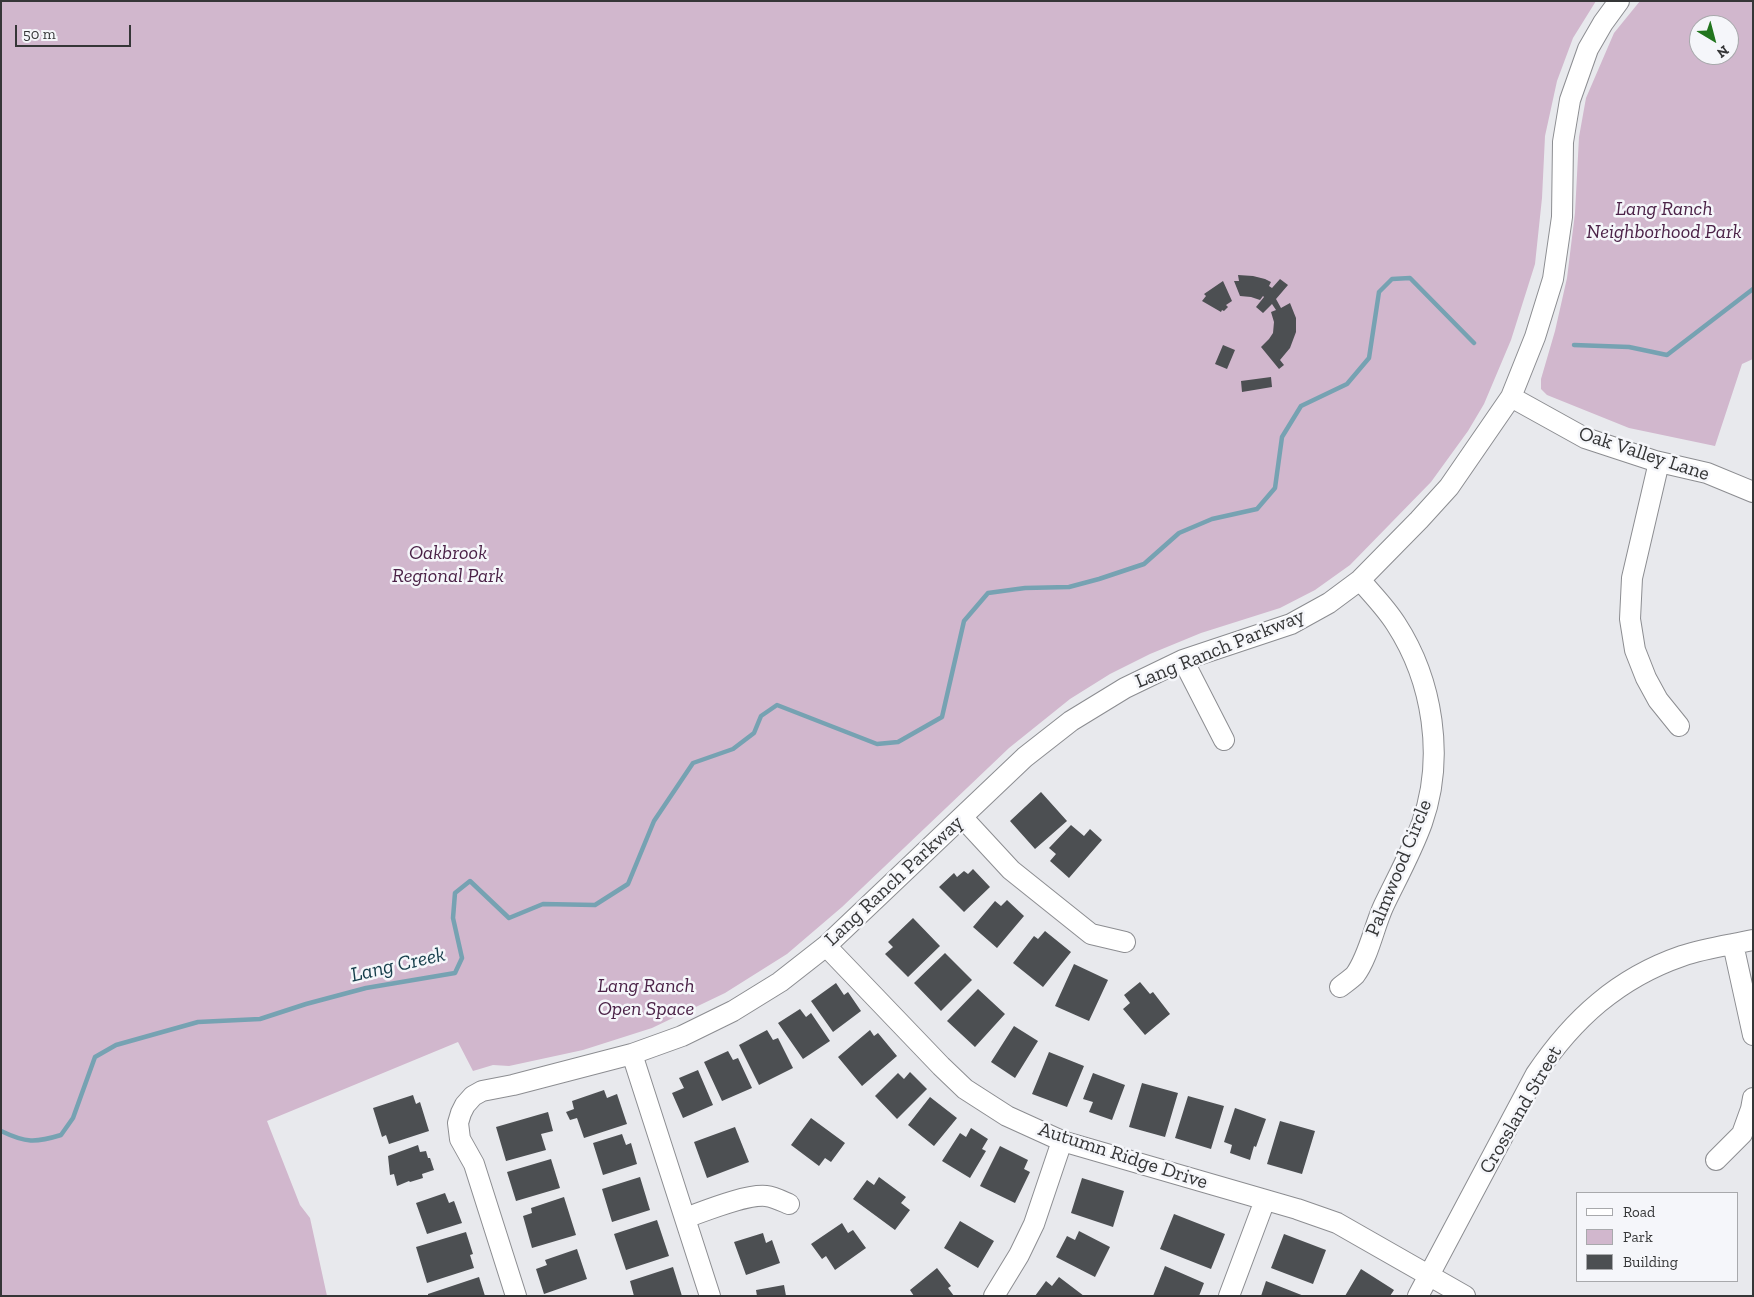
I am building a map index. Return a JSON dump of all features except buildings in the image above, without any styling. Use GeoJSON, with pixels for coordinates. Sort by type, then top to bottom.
{"type":"FeatureCollection","features":[{"type":"Feature","properties":{"kind":"street","name":"Lang Ranch Parkway"},"geometry":{"type":"LineString","coordinates":[[516,1296],[474,1164],[460,1139],[458,1123],[465,1105],[472,1096],[482,1091],[513,1085],[632,1054],[682,1036],[733,1011],[780,982],[826,946],[1025,757],[1071,721],[1125,688],[1183,660],[1291,624],[1329,603],[1360,580],[1420,520],[1449,487],[1511,397],[1535,337],[1552,279],[1562,217],[1563,142],[1570,100],[1588,49],[1603,23],[1619,1]]}},
{"type":"Feature","properties":{"kind":"street","name":"Oak Valley Lane"},"geometry":{"type":"LineString","coordinates":[[1511,397],[1585,438],[1659,462],[1707,473],[1753,492]]}},
{"type":"Feature","properties":{"kind":"street"},"geometry":{"type":"LineString","coordinates":[[1659,462],[1632,578],[1630,619],[1636,650],[1646,678],[1658,700],[1679,726]]}},
{"type":"Feature","properties":{"kind":"street","name":"Palmwood Circle"},"geometry":{"type":"LineString","coordinates":[[1340,987],[1354,975],[1358,968],[1365,954],[1378,916],[1412,849],[1423,822],[1430,794],[1434,760],[1431,710],[1418,666],[1395,623],[1360,580]]}},
{"type":"Feature","properties":{"kind":"street"},"geometry":{"type":"LineString","coordinates":[[1183,660],[1224,740]]}},
{"type":"Feature","properties":{"kind":"street"},"geometry":{"type":"LineString","coordinates":[[962,817],[1011,870],[1091,934],[1125,942]]}},
{"type":"Feature","properties":{"kind":"street","name":"Crossland Street"},"geometry":{"type":"LineString","coordinates":[[1418,1296],[1536,1074],[1571,1028],[1604,998],[1641,974],[1682,956],[1753,940]]}},
{"type":"Feature","properties":{"kind":"street"},"geometry":{"type":"LineString","coordinates":[[1733,944],[1753,1035]]}},
{"type":"Feature","properties":{"kind":"street","name":"Autumn Ridge Drive"},"geometry":{"type":"LineString","coordinates":[[826,946],[965,1089],[1007,1116],[1062,1141],[1337,1223],[1465,1296]]}},
{"type":"Feature","properties":{"kind":"street"},"geometry":{"type":"LineString","coordinates":[[632,1054],[710,1296]]}},
{"type":"Feature","properties":{"kind":"street"},"geometry":{"type":"LineString","coordinates":[[1716,1160],[1742,1134],[1753,1098]]}},
{"type":"Feature","properties":{"kind":"street"},"geometry":{"type":"LineString","coordinates":[[994,1296],[1034,1224],[1062,1141]]}},
{"type":"Feature","properties":{"kind":"street"},"geometry":{"type":"LineString","coordinates":[[685,1218],[750,1198],[766,1196],[789,1204]]}},
{"type":"Feature","properties":{"kind":"street"},"geometry":{"type":"LineString","coordinates":[[1229,1296],[1265,1200]]}},
{"type":"Feature","properties":{"kind":"green space","name":"Oakbrook Regional Park"},"geometry":{"type":"Polygon","coordinates":[[[1,1],[1596,1],[1573,38],[1557,81],[1545,136],[1542,198],[1535,264],[1511,340],[1484,404],[1468,431],[1431,482],[1350,565],[1315,590],[1280,608],[1201,633],[1150,654],[1110,674],[1070,699],[1009,748],[842,907],[787,954],[725,993],[652,1028],[583,1050],[509,1066],[493,1065],[473,1071],[458,1042],[267,1121],[300,1205],[310,1218],[327,1296],[1,1296],[1,1]]]}},
{"type":"Feature","properties":{"kind":"green space","name":"Lang Ranch Neighborhood Park"},"geometry":{"type":"Polygon","coordinates":[[[1640,1],[1753,1],[1753,359],[1742,364],[1715,446],[1629,428],[1547,395],[1541,389],[1541,379],[1555,331],[1567,278],[1575,213],[1579,137],[1586,98],[1614,33],[1640,1]]]}},
{"type":"Feature","properties":{"kind":"waterway","name":"Lang Creek"},"geometry":{"type":"LineString","coordinates":[[1,1131],[24,1140],[37,1140],[61,1135],[73,1118],[95,1057],[116,1045],[198,1022],[260,1019],[366,988],[455,973],[462,958],[453,918],[455,893],[470,881],[509,918],[543,904],[595,905],[628,884],[654,821],[693,763],[733,749],[754,733],[761,716],[777,705],[877,744],[898,742],[942,717],[964,621],[988,593],[1025,588],[1069,587],[1099,579],[1144,564],[1179,533],[1212,519],[1257,509],[1275,488],[1282,437],[1301,406],[1347,384],[1369,358],[1379,292],[1392,279],[1410,278],[1474,343]]}},
{"type":"Feature","properties":{"kind":"waterway","name":"Lang Creek"},"geometry":{"type":"LineString","coordinates":[[1574,345],[1629,347],[1667,355],[1753,289]]}},
{"type":"Feature","properties":{"kind":"park label","name":"Lang Ranch Open Space"},"geometry":{"type":"Point","coordinates":[646,998]}}]}
